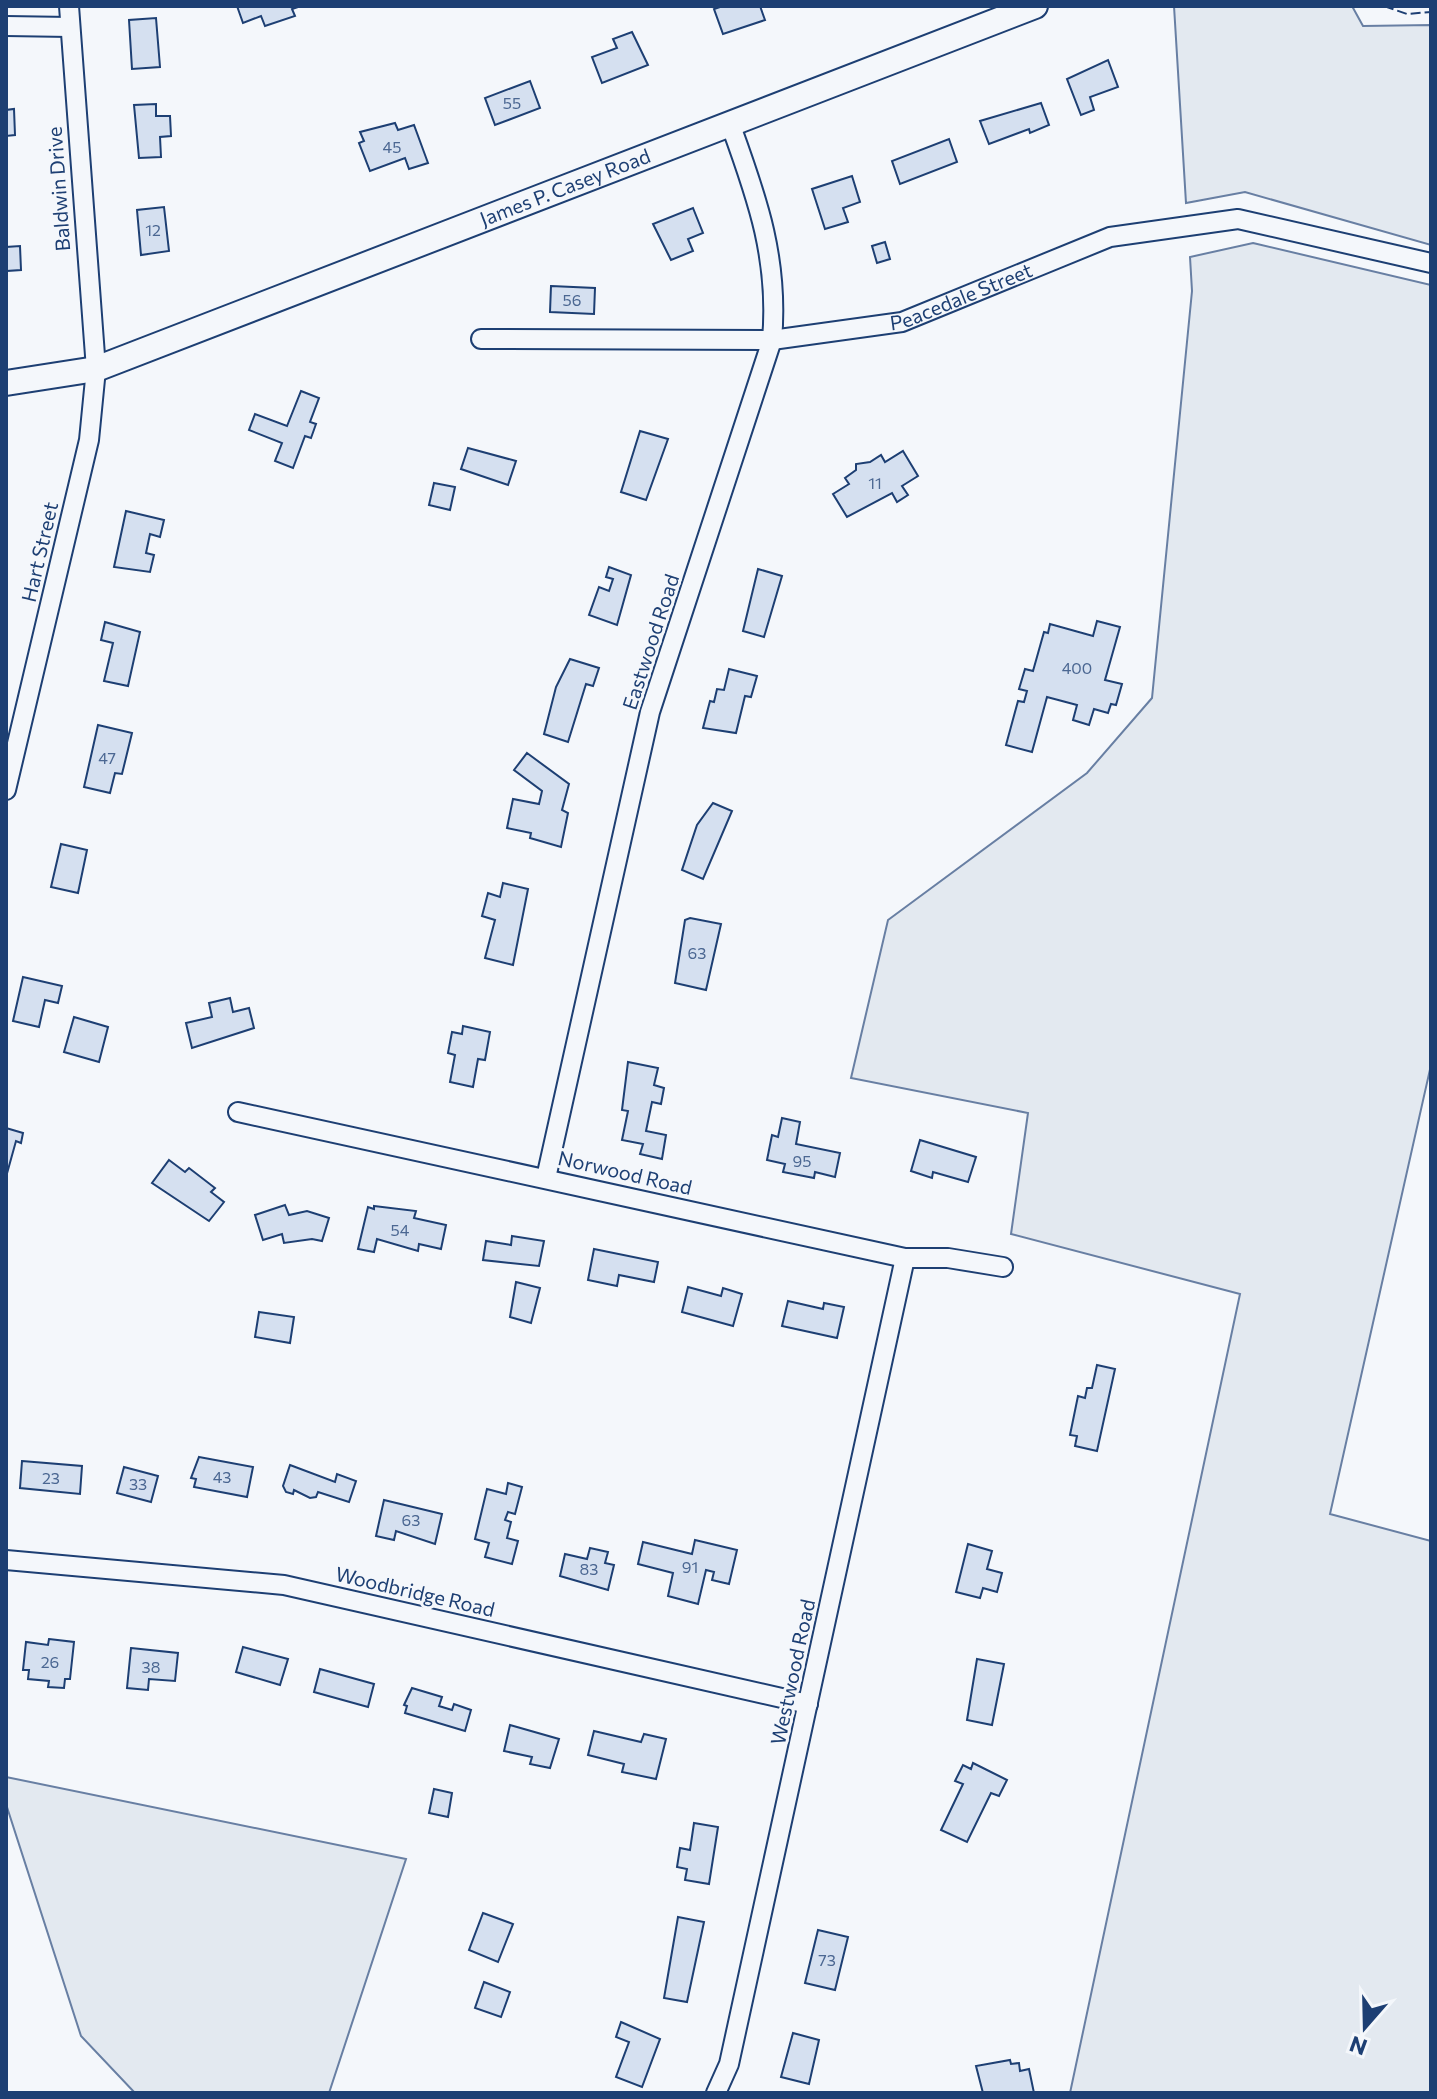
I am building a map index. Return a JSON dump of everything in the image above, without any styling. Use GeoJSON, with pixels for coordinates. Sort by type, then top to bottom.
{"type":"FeatureCollection","features":[{"type":"Feature","properties":{"kind":"main road","name":"James P. Casey Road"},"geometry":{"type":"LineString","coordinates":[[96,369],[1035,6]]}},
{"type":"Feature","properties":{"kind":"main road"},"geometry":{"type":"LineString","coordinates":[[6,383],[96,369]]}},
{"type":"Feature","properties":{"kind":"street","name":"Baldwin Drive"},"geometry":{"type":"LineString","coordinates":[[69,6],[96,369]]}},
{"type":"Feature","properties":{"kind":"street"},"geometry":{"type":"LineString","coordinates":[[6,26],[70,27]]}},
{"type":"Feature","properties":{"kind":"street","name":"Eastwood Road"},"geometry":{"type":"LineString","coordinates":[[546,1178],[650,712],[772,340],[775,297],[763,214],[731,126]]}},
{"type":"Feature","properties":{"kind":"street","name":"Peacedale Street"},"geometry":{"type":"LineString","coordinates":[[481,339],[772,340],[902,322],[1110,237],[1238,219],[1431,263]]}},
{"type":"Feature","properties":{"kind":"street","name":"Hart Street"},"geometry":{"type":"LineString","coordinates":[[6,790],[89,440],[96,369]]}},
{"type":"Feature","properties":{"kind":"street","name":"Norwood Road"},"geometry":{"type":"LineString","coordinates":[[238,1112],[905,1258],[948,1258],[1003,1267]]}},
{"type":"Feature","properties":{"kind":"street","name":"Westwood Road"},"geometry":{"type":"LineString","coordinates":[[716,2093],[729,2064],[905,1258]]}},
{"type":"Feature","properties":{"kind":"street","name":"Woodbridge Road"},"geometry":{"type":"LineString","coordinates":[[6,1560],[284,1585],[808,1704]]}},
{"type":"Feature","properties":{"kind":"shaded area"},"geometry":{"type":"Polygon","coordinates":[[[1174,6],[1352,6],[1363,26],[1431,25],[1431,245],[1245,192],[1186,203],[1174,6]]]}},
{"type":"Feature","properties":{"kind":"shaded area"},"geometry":{"type":"Polygon","coordinates":[[[1253,243],[1431,285],[1431,1065],[1330,1514],[1431,1541],[1431,2093],[1070,2093],[1240,1294],[1011,1234],[1028,1113],[851,1078],[888,920],[1087,773],[1152,698],[1192,291],[1190,257],[1253,243]]]}},
{"type":"Feature","properties":{"kind":"shaded area"},"geometry":{"type":"Polygon","coordinates":[[[6,1777],[406,1859],[329,2093],[135,2093],[81,2036],[6,1804],[6,1777]]]}},
{"type":"Feature","properties":{"kind":"building"},"geometry":{"type":"Polygon","coordinates":[[[237,6],[301,6],[292,9],[295,16],[265,26],[261,16],[243,23],[237,6]]]}},
{"type":"Feature","properties":{"kind":"building"},"geometry":{"type":"Polygon","coordinates":[[[723,6],[760,6],[765,20],[723,34],[714,9],[723,6]]]}},
{"type":"Feature","properties":{"kind":"building"},"geometry":{"type":"Polygon","coordinates":[[[156,18],[160,67],[132,69],[129,20],[156,18]]]}},
{"type":"Feature","properties":{"kind":"building"},"geometry":{"type":"Polygon","coordinates":[[[632,32],[648,65],[602,83],[592,57],[617,48],[613,39],[632,32]]]}},
{"type":"Feature","properties":{"kind":"building"},"geometry":{"type":"Polygon","coordinates":[[[1108,60],[1118,87],[1090,97],[1094,110],[1081,115],[1067,79],[1108,60]]]}},
{"type":"Feature","properties":{"kind":"building"},"geometry":{"type":"Polygon","coordinates":[[[530,81],[540,108],[495,125],[485,98],[530,81]]]}},
{"type":"Feature","properties":{"kind":"building"},"geometry":{"type":"Polygon","coordinates":[[[1041,103],[1049,125],[989,144],[980,121],[1041,103]]]}},
{"type":"Feature","properties":{"kind":"building"},"geometry":{"type":"Polygon","coordinates":[[[156,104],[156,116],[170,116],[171,136],[160,137],[161,157],[139,158],[134,105],[156,104]]]}},
{"type":"Feature","properties":{"kind":"building"},"geometry":{"type":"Polygon","coordinates":[[[14,109],[15,135],[6,136],[6,110],[14,109]]]}},
{"type":"Feature","properties":{"kind":"building"},"geometry":{"type":"Polygon","coordinates":[[[395,123],[398,130],[414,125],[428,163],[409,169],[405,158],[370,171],[359,143],[364,141],[360,132],[395,123]]]}},
{"type":"Feature","properties":{"kind":"building"},"geometry":{"type":"Polygon","coordinates":[[[949,139],[957,162],[900,184],[892,161],[949,139]]]}},
{"type":"Feature","properties":{"kind":"building"},"geometry":{"type":"Polygon","coordinates":[[[852,176],[860,202],[843,208],[848,222],[825,229],[812,189],[852,176]]]}},
{"type":"Feature","properties":{"kind":"building"},"geometry":{"type":"Polygon","coordinates":[[[164,207],[169,251],[141,255],[137,210],[164,207]]]}},
{"type":"Feature","properties":{"kind":"building"},"geometry":{"type":"Polygon","coordinates":[[[693,208],[703,233],[688,239],[693,251],[671,260],[653,224],[693,208]]]}},
{"type":"Feature","properties":{"kind":"building"},"geometry":{"type":"Polygon","coordinates":[[[885,242],[890,259],[877,263],[872,246],[885,242]]]}},
{"type":"Feature","properties":{"kind":"building"},"geometry":{"type":"Polygon","coordinates":[[[20,246],[21,270],[7,271],[6,305],[6,247],[20,246]]]}},
{"type":"Feature","properties":{"kind":"building"},"geometry":{"type":"Polygon","coordinates":[[[551,286],[595,288],[594,314],[550,312],[551,286]]]}},
{"type":"Feature","properties":{"kind":"building"},"geometry":{"type":"Polygon","coordinates":[[[301,391],[319,398],[310,422],[316,424],[311,438],[305,436],[293,468],[275,461],[282,443],[249,430],[255,414],[287,426],[301,391]]]}},
{"type":"Feature","properties":{"kind":"building"},"geometry":{"type":"Polygon","coordinates":[[[640,431],[668,439],[646,500],[621,492],[640,431]]]}},
{"type":"Feature","properties":{"kind":"building"},"geometry":{"type":"Polygon","coordinates":[[[468,448],[516,461],[508,485],[461,469],[468,448]]]}},
{"type":"Feature","properties":{"kind":"building"},"geometry":{"type":"Polygon","coordinates":[[[903,451],[918,476],[902,486],[908,495],[897,502],[892,493],[847,517],[833,494],[849,484],[845,478],[856,470],[856,464],[870,462],[881,455],[885,462],[903,451]]]}},
{"type":"Feature","properties":{"kind":"building"},"geometry":{"type":"Polygon","coordinates":[[[434,483],[455,487],[450,510],[429,505],[434,483]]]}},
{"type":"Feature","properties":{"kind":"building"},"geometry":{"type":"Polygon","coordinates":[[[126,511],[164,520],[160,537],[150,534],[146,553],[154,555],[150,572],[114,567],[126,511]]]}},
{"type":"Feature","properties":{"kind":"building"},"geometry":{"type":"Polygon","coordinates":[[[609,567],[631,575],[617,625],[589,615],[599,587],[609,591],[613,579],[606,577],[609,567]]]}},
{"type":"Feature","properties":{"kind":"building"},"geometry":{"type":"Polygon","coordinates":[[[758,569],[782,576],[764,637],[743,631],[758,569]]]}},
{"type":"Feature","properties":{"kind":"building"},"geometry":{"type":"Polygon","coordinates":[[[1097,621],[1120,627],[1105,680],[1122,684],[1116,705],[1111,704],[1108,713],[1094,709],[1089,725],[1073,720],[1077,705],[1047,697],[1032,752],[1006,745],[1018,701],[1024,702],[1027,691],[1019,689],[1025,669],[1033,671],[1044,632],[1048,633],[1050,624],[1093,636],[1097,621]]]}},
{"type":"Feature","properties":{"kind":"building"},"geometry":{"type":"Polygon","coordinates":[[[105,622],[140,632],[128,686],[104,681],[113,643],[101,640],[105,622]]]}},
{"type":"Feature","properties":{"kind":"building"},"geometry":{"type":"Polygon","coordinates":[[[570,659],[599,668],[593,686],[586,684],[568,742],[544,734],[556,687],[570,659]]]}},
{"type":"Feature","properties":{"kind":"building"},"geometry":{"type":"Polygon","coordinates":[[[729,669],[757,676],[751,697],[745,696],[736,733],[703,728],[710,701],[714,702],[717,689],[724,690],[729,669]]]}},
{"type":"Feature","properties":{"kind":"building"},"geometry":{"type":"Polygon","coordinates":[[[98,725],[132,733],[122,774],[115,773],[110,793],[84,787],[98,725]]]}},
{"type":"Feature","properties":{"kind":"building"},"geometry":{"type":"Polygon","coordinates":[[[527,753],[569,784],[562,810],[568,813],[561,847],[530,838],[531,833],[507,828],[513,799],[539,804],[542,791],[514,770],[527,753]]]}},
{"type":"Feature","properties":{"kind":"building"},"geometry":{"type":"Polygon","coordinates":[[[713,803],[732,811],[703,879],[682,870],[697,825],[713,803]]]}},
{"type":"Feature","properties":{"kind":"building"},"geometry":{"type":"Polygon","coordinates":[[[61,844],[87,850],[78,893],[51,887],[61,844]]]}},
{"type":"Feature","properties":{"kind":"building"},"geometry":{"type":"Polygon","coordinates":[[[503,883],[528,889],[513,965],[485,958],[495,920],[482,916],[488,893],[500,897],[503,883]]]}},
{"type":"Feature","properties":{"kind":"building"},"geometry":{"type":"Polygon","coordinates":[[[690,918],[721,924],[706,990],[675,983],[685,920],[690,918]]]}},
{"type":"Feature","properties":{"kind":"building"},"geometry":{"type":"Polygon","coordinates":[[[23,977],[62,986],[58,1003],[45,1000],[39,1027],[13,1021],[23,977]]]}},
{"type":"Feature","properties":{"kind":"building"},"geometry":{"type":"Polygon","coordinates":[[[230,998],[233,1012],[249,1008],[254,1028],[192,1048],[186,1023],[212,1017],[209,1003],[230,998]]]}},
{"type":"Feature","properties":{"kind":"building"},"geometry":{"type":"Polygon","coordinates":[[[74,1017],[108,1027],[99,1062],[64,1052],[74,1017]]]}},
{"type":"Feature","properties":{"kind":"building"},"geometry":{"type":"Polygon","coordinates":[[[463,1026],[490,1032],[485,1060],[478,1059],[473,1087],[450,1082],[455,1055],[448,1053],[452,1032],[462,1034],[463,1026]]]}},
{"type":"Feature","properties":{"kind":"building"},"geometry":{"type":"Polygon","coordinates":[[[628,1062],[658,1068],[654,1085],[664,1088],[661,1104],[652,1102],[646,1131],[666,1135],[662,1159],[640,1154],[643,1144],[622,1140],[628,1111],[622,1110],[628,1062]]]}},
{"type":"Feature","properties":{"kind":"building"},"geometry":{"type":"Polygon","coordinates":[[[782,1118],[800,1122],[796,1144],[840,1153],[835,1177],[815,1172],[814,1178],[783,1172],[785,1164],[767,1160],[772,1135],[778,1137],[782,1118]]]}},
{"type":"Feature","properties":{"kind":"building"},"geometry":{"type":"Polygon","coordinates":[[[6,1128],[23,1133],[21,1143],[16,1141],[6,1177],[6,1128]]]}},
{"type":"Feature","properties":{"kind":"building"},"geometry":{"type":"Polygon","coordinates":[[[920,1140],[976,1157],[968,1182],[933,1172],[932,1178],[911,1171],[920,1140]]]}},
{"type":"Feature","properties":{"kind":"building"},"geometry":{"type":"Polygon","coordinates":[[[169,1160],[185,1172],[189,1168],[215,1188],[211,1192],[224,1202],[209,1221],[152,1183],[169,1160]]]}},
{"type":"Feature","properties":{"kind":"building"},"geometry":{"type":"Polygon","coordinates":[[[285,1205],[289,1215],[307,1211],[329,1218],[322,1241],[312,1239],[284,1243],[282,1234],[263,1240],[255,1215],[285,1205]]]}},
{"type":"Feature","properties":{"kind":"building"},"geometry":{"type":"Polygon","coordinates":[[[374,1206],[416,1211],[414,1218],[446,1225],[441,1249],[419,1244],[418,1251],[377,1239],[374,1252],[358,1249],[368,1207],[374,1209],[374,1206]]]}},
{"type":"Feature","properties":{"kind":"building"},"geometry":{"type":"Polygon","coordinates":[[[512,1236],[544,1241],[539,1266],[483,1260],[486,1241],[511,1245],[512,1236]]]}},
{"type":"Feature","properties":{"kind":"building"},"geometry":{"type":"Polygon","coordinates":[[[594,1249],[658,1262],[654,1282],[619,1275],[617,1286],[588,1280],[594,1249]]]}},
{"type":"Feature","properties":{"kind":"building"},"geometry":{"type":"Polygon","coordinates":[[[516,1282],[540,1288],[531,1323],[510,1317],[516,1282]]]}},
{"type":"Feature","properties":{"kind":"building"},"geometry":{"type":"Polygon","coordinates":[[[688,1287],[721,1296],[723,1288],[742,1294],[733,1326],[682,1312],[688,1287]]]}},
{"type":"Feature","properties":{"kind":"building"},"geometry":{"type":"Polygon","coordinates":[[[788,1301],[823,1309],[824,1303],[844,1307],[837,1338],[782,1326],[788,1301]]]}},
{"type":"Feature","properties":{"kind":"building"},"geometry":{"type":"Polygon","coordinates":[[[259,1312],[294,1317],[290,1343],[255,1337],[259,1312]]]}},
{"type":"Feature","properties":{"kind":"building"},"geometry":{"type":"Polygon","coordinates":[[[1097,1365],[1115,1369],[1097,1451],[1075,1446],[1077,1436],[1070,1435],[1078,1396],[1085,1398],[1087,1388],[1092,1388],[1097,1365]]]}},
{"type":"Feature","properties":{"kind":"building"},"geometry":{"type":"Polygon","coordinates":[[[199,1457],[253,1467],[247,1497],[194,1487],[196,1479],[191,1478],[199,1457]]]}},
{"type":"Feature","properties":{"kind":"building"},"geometry":{"type":"Polygon","coordinates":[[[22,1461],[82,1466],[80,1494],[20,1488],[22,1461]]]}},
{"type":"Feature","properties":{"kind":"building"},"geometry":{"type":"Polygon","coordinates":[[[290,1465],[335,1482],[337,1474],[356,1481],[349,1502],[318,1492],[316,1497],[310,1498],[294,1490],[293,1494],[286,1492],[283,1486],[290,1465]]]}},
{"type":"Feature","properties":{"kind":"building"},"geometry":{"type":"Polygon","coordinates":[[[124,1467],[158,1476],[151,1502],[117,1493],[124,1467]]]}},
{"type":"Feature","properties":{"kind":"building"},"geometry":{"type":"Polygon","coordinates":[[[508,1483],[522,1487],[515,1514],[508,1512],[505,1520],[511,1522],[507,1538],[518,1541],[512,1564],[485,1557],[489,1543],[475,1539],[487,1489],[506,1494],[508,1483]]]}},
{"type":"Feature","properties":{"kind":"building"},"geometry":{"type":"Polygon","coordinates":[[[384,1500],[442,1514],[435,1544],[396,1531],[394,1540],[376,1536],[384,1500]]]}},
{"type":"Feature","properties":{"kind":"building"},"geometry":{"type":"Polygon","coordinates":[[[695,1540],[737,1550],[729,1584],[712,1580],[714,1572],[706,1570],[698,1604],[668,1596],[673,1573],[638,1564],[643,1542],[692,1554],[695,1540]]]}},
{"type":"Feature","properties":{"kind":"building"},"geometry":{"type":"Polygon","coordinates":[[[968,1544],[992,1551],[987,1569],[1002,1573],[997,1592],[983,1588],[980,1598],[956,1592],[968,1544]]]}},
{"type":"Feature","properties":{"kind":"building"},"geometry":{"type":"Polygon","coordinates":[[[590,1548],[608,1552],[605,1563],[614,1565],[608,1590],[560,1576],[565,1554],[587,1559],[590,1548]]]}},
{"type":"Feature","properties":{"kind":"building"},"geometry":{"type":"Polygon","coordinates":[[[49,1639],[74,1642],[70,1679],[65,1679],[64,1688],[48,1687],[49,1681],[28,1679],[29,1670],[23,1670],[26,1642],[48,1645],[49,1639]]]}},
{"type":"Feature","properties":{"kind":"building"},"geometry":{"type":"Polygon","coordinates":[[[243,1647],[288,1659],[280,1685],[236,1672],[243,1647]]]}},
{"type":"Feature","properties":{"kind":"building"},"geometry":{"type":"Polygon","coordinates":[[[131,1648],[178,1653],[175,1681],[149,1679],[148,1690],[127,1688],[131,1648]]]}},
{"type":"Feature","properties":{"kind":"building"},"geometry":{"type":"Polygon","coordinates":[[[977,1659],[1004,1664],[992,1725],[967,1720],[977,1659]]]}},
{"type":"Feature","properties":{"kind":"building"},"geometry":{"type":"Polygon","coordinates":[[[320,1669],[374,1684],[368,1707],[314,1692],[320,1669]]]}},
{"type":"Feature","properties":{"kind":"building"},"geometry":{"type":"Polygon","coordinates":[[[412,1688],[442,1697],[439,1706],[452,1710],[454,1704],[471,1710],[465,1731],[405,1713],[407,1706],[404,1705],[412,1688]]]}},
{"type":"Feature","properties":{"kind":"building"},"geometry":{"type":"Polygon","coordinates":[[[510,1725],[559,1739],[550,1768],[530,1764],[532,1757],[504,1751],[510,1725]]]}},
{"type":"Feature","properties":{"kind":"building"},"geometry":{"type":"Polygon","coordinates":[[[594,1731],[641,1742],[644,1734],[666,1739],[656,1779],[622,1772],[624,1764],[588,1755],[594,1731]]]}},
{"type":"Feature","properties":{"kind":"building"},"geometry":{"type":"Polygon","coordinates":[[[973,1763],[1007,1780],[999,1796],[991,1793],[967,1842],[941,1830],[963,1784],[955,1781],[963,1765],[971,1769],[973,1763]]]}},
{"type":"Feature","properties":{"kind":"building"},"geometry":{"type":"Polygon","coordinates":[[[434,1789],[452,1793],[448,1817],[429,1813],[434,1789]]]}},
{"type":"Feature","properties":{"kind":"building"},"geometry":{"type":"Polygon","coordinates":[[[694,1823],[718,1827],[709,1884],[685,1880],[687,1869],[677,1867],[680,1848],[690,1850],[694,1823]]]}},
{"type":"Feature","properties":{"kind":"building"},"geometry":{"type":"Polygon","coordinates":[[[483,1913],[513,1924],[498,1962],[469,1950],[483,1913]]]}},
{"type":"Feature","properties":{"kind":"building"},"geometry":{"type":"Polygon","coordinates":[[[678,1917],[704,1922],[687,2002],[664,1998],[678,1917]]]}},
{"type":"Feature","properties":{"kind":"building"},"geometry":{"type":"Polygon","coordinates":[[[818,1930],[848,1937],[835,1990],[805,1983],[818,1930]]]}},
{"type":"Feature","properties":{"kind":"building"},"geometry":{"type":"Polygon","coordinates":[[[484,1982],[510,1992],[501,2017],[475,2008],[484,1982]]]}},
{"type":"Feature","properties":{"kind":"building"},"geometry":{"type":"Polygon","coordinates":[[[621,2022],[660,2039],[642,2087],[616,2077],[629,2042],[616,2037],[621,2022]]]}},
{"type":"Feature","properties":{"kind":"building"},"geometry":{"type":"Polygon","coordinates":[[[793,2033],[819,2040],[809,2084],[781,2077],[793,2033]]]}},
{"type":"Feature","properties":{"kind":"building"},"geometry":{"type":"Polygon","coordinates":[[[1010,2060],[1011,2064],[1019,2063],[1020,2071],[1029,2069],[1034,2093],[983,2093],[976,2066],[1010,2060]]]}},
{"type":"Feature","properties":{"kind":"fence"},"geometry":{"type":"LineString","coordinates":[[1384,6],[1407,14],[1431,12]]}}]}
